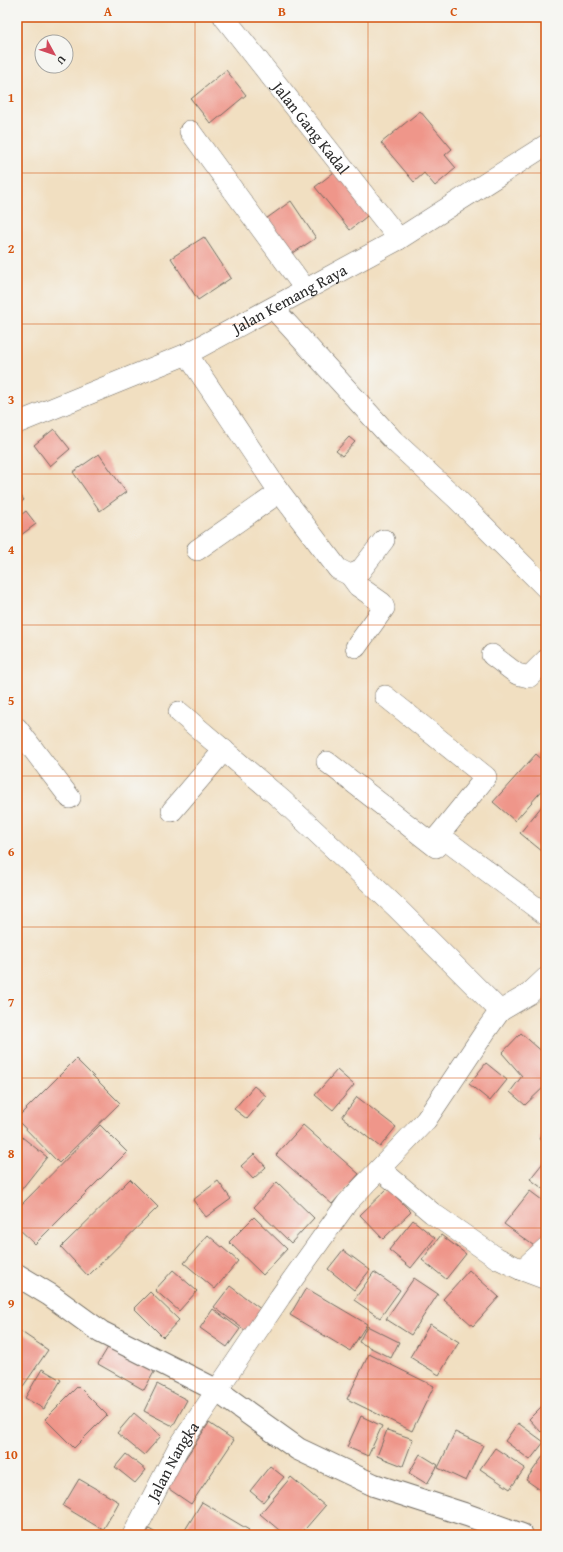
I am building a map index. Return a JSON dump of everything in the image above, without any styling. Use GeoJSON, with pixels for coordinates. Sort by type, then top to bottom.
{"type":"FeatureCollection","features":[{"type":"Feature","properties":{"kind":"street","name":"Jalan Gang Kadal"},"geometry":{"type":"LineString","coordinates":[[224,17],[399,239]]}},
{"type":"Feature","properties":{"kind":"street"},"geometry":{"type":"LineString","coordinates":[[190,131],[306,290]]}},
{"type":"Feature","properties":{"kind":"street","name":"Jalan Kemang Raya"},"geometry":{"type":"LineString","coordinates":[[17,423],[187,354],[399,239],[544,149]]}},
{"type":"Feature","properties":{"kind":"street"},"geometry":{"type":"LineString","coordinates":[[273,308],[394,440],[457,499],[546,588]]}},
{"type":"Feature","properties":{"kind":"street"},"geometry":{"type":"LineString","coordinates":[[187,354],[276,487],[338,569],[350,575],[358,586],[382,603],[384,608],[356,647]]}},
{"type":"Feature","properties":{"kind":"street"},"geometry":{"type":"LineString","coordinates":[[197,550],[274,496],[276,487]]}},
{"type":"Feature","properties":{"kind":"street"},"geometry":{"type":"LineString","coordinates":[[350,575],[360,571],[384,540]]}},
{"type":"Feature","properties":{"kind":"street"},"geometry":{"type":"LineString","coordinates":[[492,655],[516,674],[529,677],[546,660]]}},
{"type":"Feature","properties":{"kind":"street"},"geometry":{"type":"LineString","coordinates":[[327,762],[436,847],[439,835],[486,777],[385,696]]}},
{"type":"Feature","properties":{"kind":"street"},"geometry":{"type":"LineString","coordinates":[[179,712],[282,800],[396,907],[500,1011],[529,994],[546,978]]}},
{"type":"Feature","properties":{"kind":"street"},"geometry":{"type":"LineString","coordinates":[[17,728],[70,798]]}},
{"type":"Feature","properties":{"kind":"street"},"geometry":{"type":"LineString","coordinates":[[172,811],[224,750]]}},
{"type":"Feature","properties":{"kind":"street"},"geometry":{"type":"LineString","coordinates":[[439,835],[546,915]]}},
{"type":"Feature","properties":{"kind":"street","name":"Jalan Nangka"},"geometry":{"type":"LineString","coordinates":[[134,1535],[178,1448],[216,1390],[347,1203],[426,1120],[500,1011]]}},
{"type":"Feature","properties":{"kind":"street"},"geometry":{"type":"LineString","coordinates":[[380,1169],[432,1214],[497,1258],[546,1279]]}},
{"type":"Feature","properties":{"kind":"street"},"geometry":{"type":"LineString","coordinates":[[522,1270],[546,1248]]}},
{"type":"Feature","properties":{"kind":"street"},"geometry":{"type":"LineString","coordinates":[[17,1275],[50,1295],[101,1332],[216,1390],[298,1449],[374,1485],[467,1515],[522,1535]]}},
{"type":"Feature","properties":{"kind":"building"},"geometry":{"type":"Polygon","coordinates":[[[226,70],[246,95],[211,124],[191,99],[226,70]]]}},
{"type":"Feature","properties":{"kind":"building"},"geometry":{"type":"Polygon","coordinates":[[[420,111],[452,149],[445,155],[456,168],[435,186],[424,173],[414,182],[381,143],[420,111]]]}},
{"type":"Feature","properties":{"kind":"building"},"geometry":{"type":"Polygon","coordinates":[[[338,169],[372,212],[350,230],[315,187],[338,169]]]}},
{"type":"Feature","properties":{"kind":"building"},"geometry":{"type":"Polygon","coordinates":[[[291,201],[316,238],[287,257],[263,221],[291,201]]]}},
{"type":"Feature","properties":{"kind":"building"},"geometry":{"type":"Polygon","coordinates":[[[204,237],[231,278],[198,300],[171,258],[204,237]]]}},
{"type":"Feature","properties":{"kind":"building"},"geometry":{"type":"Polygon","coordinates":[[[54,429],[70,449],[50,466],[34,445],[54,429]]]}},
{"type":"Feature","properties":{"kind":"building"},"geometry":{"type":"Polygon","coordinates":[[[349,437],[355,442],[342,456],[336,451],[349,437]]]}},
{"type":"Feature","properties":{"kind":"building"},"geometry":{"type":"Polygon","coordinates":[[[99,454],[126,492],[100,511],[73,472],[99,454]]]}},
{"type":"Feature","properties":{"kind":"building"},"geometry":{"type":"Polygon","coordinates":[[[17,490],[24,500],[17,505],[17,490]]]}},
{"type":"Feature","properties":{"kind":"building"},"geometry":{"type":"Polygon","coordinates":[[[26,511],[36,524],[17,538],[17,518],[26,511]]]}},
{"type":"Feature","properties":{"kind":"building"},"geometry":{"type":"Polygon","coordinates":[[[536,754],[546,763],[546,786],[515,821],[493,802],[536,754]]]}},
{"type":"Feature","properties":{"kind":"building"},"geometry":{"type":"Polygon","coordinates":[[[546,801],[546,849],[543,852],[520,833],[546,801]]]}},
{"type":"Feature","properties":{"kind":"building"},"geometry":{"type":"Polygon","coordinates":[[[521,1033],[546,1055],[546,1085],[525,1105],[510,1092],[522,1076],[502,1053],[521,1033]]]}},
{"type":"Feature","properties":{"kind":"building"},"geometry":{"type":"Polygon","coordinates":[[[76,1059],[120,1103],[59,1163],[17,1120],[17,1118],[76,1059]]]}},
{"type":"Feature","properties":{"kind":"building"},"geometry":{"type":"Polygon","coordinates":[[[486,1063],[507,1080],[490,1101],[469,1084],[486,1063]]]}},
{"type":"Feature","properties":{"kind":"building"},"geometry":{"type":"Polygon","coordinates":[[[337,1070],[354,1085],[333,1110],[315,1095],[337,1070]]]}},
{"type":"Feature","properties":{"kind":"building"},"geometry":{"type":"Polygon","coordinates":[[[254,1086],[266,1096],[247,1119],[234,1109],[254,1086]]]}},
{"type":"Feature","properties":{"kind":"building"},"geometry":{"type":"Polygon","coordinates":[[[357,1097],[396,1127],[380,1147],[342,1117],[357,1097]]]}},
{"type":"Feature","properties":{"kind":"building"},"geometry":{"type":"Polygon","coordinates":[[[100,1125],[127,1152],[35,1244],[17,1227],[17,1209],[100,1125]]]}},
{"type":"Feature","properties":{"kind":"building"},"geometry":{"type":"Polygon","coordinates":[[[303,1125],[359,1174],[332,1204],[276,1155],[303,1125]]]}},
{"type":"Feature","properties":{"kind":"building"},"geometry":{"type":"Polygon","coordinates":[[[546,1129],[546,1144],[539,1139],[546,1129]]]}},
{"type":"Feature","properties":{"kind":"building"},"geometry":{"type":"Polygon","coordinates":[[[17,1133],[47,1157],[17,1195],[17,1133]]]}},
{"type":"Feature","properties":{"kind":"building"},"geometry":{"type":"Polygon","coordinates":[[[254,1154],[266,1167],[253,1179],[241,1166],[254,1154]]]}},
{"type":"Feature","properties":{"kind":"building"},"geometry":{"type":"Polygon","coordinates":[[[546,1159],[546,1191],[530,1179],[546,1159]]]}},
{"type":"Feature","properties":{"kind":"building"},"geometry":{"type":"Polygon","coordinates":[[[130,1179],[158,1207],[88,1276],[61,1247],[130,1179]]]}},
{"type":"Feature","properties":{"kind":"building"},"geometry":{"type":"Polygon","coordinates":[[[218,1181],[231,1199],[206,1217],[193,1200],[218,1181]]]}},
{"type":"Feature","properties":{"kind":"building"},"geometry":{"type":"Polygon","coordinates":[[[277,1182],[314,1218],[291,1243],[254,1207],[277,1182]]]}},
{"type":"Feature","properties":{"kind":"building"},"geometry":{"type":"Polygon","coordinates":[[[388,1188],[411,1212],[383,1239],[360,1215],[388,1188]]]}},
{"type":"Feature","properties":{"kind":"building"},"geometry":{"type":"Polygon","coordinates":[[[530,1191],[546,1203],[546,1236],[537,1248],[504,1224],[530,1191]]]}},
{"type":"Feature","properties":{"kind":"building"},"geometry":{"type":"Polygon","coordinates":[[[254,1217],[287,1249],[263,1275],[229,1242],[254,1217]]]}},
{"type":"Feature","properties":{"kind":"building"},"geometry":{"type":"Polygon","coordinates":[[[413,1220],[435,1238],[411,1268],[389,1250],[413,1220]]]}},
{"type":"Feature","properties":{"kind":"building"},"geometry":{"type":"Polygon","coordinates":[[[208,1235],[238,1261],[215,1289],[184,1263],[208,1235]]]}},
{"type":"Feature","properties":{"kind":"building"},"geometry":{"type":"Polygon","coordinates":[[[441,1235],[466,1254],[446,1279],[422,1260],[441,1235]]]}},
{"type":"Feature","properties":{"kind":"building"},"geometry":{"type":"Polygon","coordinates":[[[343,1250],[370,1270],[354,1290],[328,1269],[343,1250]]]}},
{"type":"Feature","properties":{"kind":"building"},"geometry":{"type":"Polygon","coordinates":[[[173,1270],[197,1291],[179,1311],[155,1290],[173,1270]]]}},
{"type":"Feature","properties":{"kind":"building"},"geometry":{"type":"Polygon","coordinates":[[[469,1270],[499,1297],[473,1326],[443,1299],[469,1270]]]}},
{"type":"Feature","properties":{"kind":"building"},"geometry":{"type":"Polygon","coordinates":[[[374,1272],[400,1290],[380,1318],[354,1300],[374,1272]]]}},
{"type":"Feature","properties":{"kind":"building"},"geometry":{"type":"Polygon","coordinates":[[[414,1278],[438,1294],[411,1335],[386,1319],[414,1278]]]}},
{"type":"Feature","properties":{"kind":"building"},"geometry":{"type":"Polygon","coordinates":[[[230,1286],[262,1310],[246,1331],[214,1307],[230,1286]]]}},
{"type":"Feature","properties":{"kind":"building"},"geometry":{"type":"Polygon","coordinates":[[[306,1288],[367,1324],[350,1351],[290,1315],[306,1288]]]}},
{"type":"Feature","properties":{"kind":"building"},"geometry":{"type":"Polygon","coordinates":[[[150,1292],[179,1320],[163,1337],[134,1308],[150,1292]]]}},
{"type":"Feature","properties":{"kind":"building"},"geometry":{"type":"Polygon","coordinates":[[[213,1309],[240,1329],[227,1347],[200,1328],[213,1309]]]}},
{"type":"Feature","properties":{"kind":"building"},"geometry":{"type":"Polygon","coordinates":[[[430,1324],[459,1342],[439,1375],[410,1357],[430,1324]]]}},
{"type":"Feature","properties":{"kind":"building"},"geometry":{"type":"Polygon","coordinates":[[[367,1326],[399,1342],[391,1358],[359,1342],[367,1326]]]}},
{"type":"Feature","properties":{"kind":"building"},"geometry":{"type":"Polygon","coordinates":[[[17,1329],[48,1350],[17,1395],[17,1329]]]}},
{"type":"Feature","properties":{"kind":"building"},"geometry":{"type":"Polygon","coordinates":[[[113,1339],[158,1365],[144,1390],[98,1364],[113,1339]]]}},
{"type":"Feature","properties":{"kind":"building"},"geometry":{"type":"Polygon","coordinates":[[[369,1354],[434,1386],[412,1431],[347,1399],[369,1354]]]}},
{"type":"Feature","properties":{"kind":"building"},"geometry":{"type":"Polygon","coordinates":[[[42,1369],[61,1380],[44,1409],[25,1398],[42,1369]]]}},
{"type":"Feature","properties":{"kind":"building"},"geometry":{"type":"Polygon","coordinates":[[[157,1384],[187,1400],[173,1426],[144,1411],[157,1384]]]}},
{"type":"Feature","properties":{"kind":"building"},"geometry":{"type":"Polygon","coordinates":[[[78,1386],[107,1415],[74,1448],[45,1419],[78,1386]]]}},
{"type":"Feature","properties":{"kind":"building"},"geometry":{"type":"Polygon","coordinates":[[[546,1402],[546,1428],[541,1432],[529,1419],[546,1402]]]}},
{"type":"Feature","properties":{"kind":"building"},"geometry":{"type":"Polygon","coordinates":[[[134,1413],[161,1436],[144,1455],[117,1433],[134,1413]]]}},
{"type":"Feature","properties":{"kind":"building"},"geometry":{"type":"Polygon","coordinates":[[[361,1416],[382,1426],[368,1456],[347,1447],[361,1416]]]}},
{"type":"Feature","properties":{"kind":"building"},"geometry":{"type":"Polygon","coordinates":[[[209,1423],[234,1440],[191,1504],[166,1487],[209,1423]]]}},
{"type":"Feature","properties":{"kind":"building"},"geometry":{"type":"Polygon","coordinates":[[[518,1423],[544,1442],[530,1460],[505,1441],[518,1423]]]}},
{"type":"Feature","properties":{"kind":"building"},"geometry":{"type":"Polygon","coordinates":[[[387,1430],[413,1439],[403,1466],[377,1456],[387,1430]]]}},
{"type":"Feature","properties":{"kind":"building"},"geometry":{"type":"Polygon","coordinates":[[[455,1432],[483,1445],[466,1481],[438,1468],[455,1432]]]}},
{"type":"Feature","properties":{"kind":"building"},"geometry":{"type":"Polygon","coordinates":[[[495,1448],[525,1468],[510,1489],[480,1469],[495,1448]]]}},
{"type":"Feature","properties":{"kind":"building"},"geometry":{"type":"Polygon","coordinates":[[[546,1452],[546,1494],[526,1480],[546,1452]]]}},
{"type":"Feature","properties":{"kind":"building"},"geometry":{"type":"Polygon","coordinates":[[[126,1454],[146,1470],[135,1483],[115,1467],[126,1454]]]}},
{"type":"Feature","properties":{"kind":"building"},"geometry":{"type":"Polygon","coordinates":[[[420,1454],[438,1465],[427,1484],[409,1473],[420,1454]]]}},
{"type":"Feature","properties":{"kind":"building"},"geometry":{"type":"Polygon","coordinates":[[[270,1466],[284,1477],[263,1502],[250,1491],[270,1466]]]}},
{"type":"Feature","properties":{"kind":"building"},"geometry":{"type":"Polygon","coordinates":[[[291,1477],[325,1506],[300,1535],[285,1535],[260,1514],[291,1477]]]}},
{"type":"Feature","properties":{"kind":"building"},"geometry":{"type":"Polygon","coordinates":[[[79,1479],[119,1502],[103,1530],[63,1506],[79,1479]]]}},
{"type":"Feature","properties":{"kind":"building"},"geometry":{"type":"Polygon","coordinates":[[[202,1502],[249,1530],[246,1535],[182,1535],[202,1502]]]}},
{"type":"Feature","properties":{"kind":"building"},"geometry":{"type":"Polygon","coordinates":[[[149,1529],[159,1535],[146,1535],[149,1529]]]}}]}
